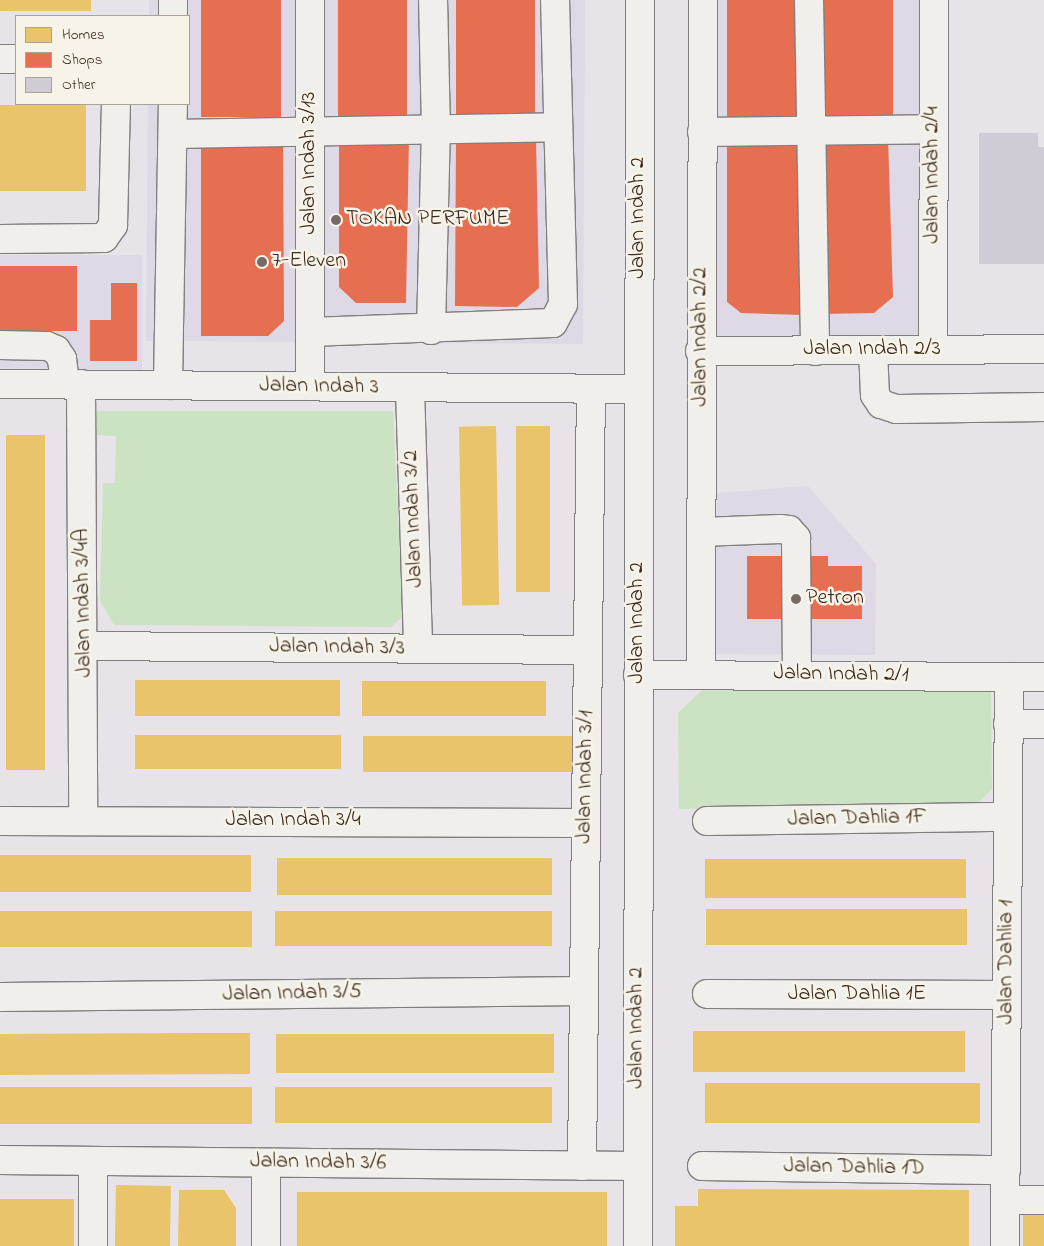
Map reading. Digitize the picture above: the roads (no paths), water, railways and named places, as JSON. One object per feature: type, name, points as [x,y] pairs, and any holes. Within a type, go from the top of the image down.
[{"type":"street","points":[[173,0],[173,15]]},
{"type":"street","name":"Jalan Indah 3/13","points":[[310,0],[310,386]]},
{"type":"street","points":[[431,330],[436,130],[433,0]]},
{"type":"street","points":[[310,332],[431,330],[553,323],[563,304],[555,0]]},
{"type":"street","name":"Jalan Indah 2","points":[[638,1246],[640,0]]},
{"type":"street","name":"Jalan Indah 2/2","points":[[701,674],[700,352],[703,0]]},
{"type":"street","points":[[809,0],[815,351]]},
{"type":"street","name":"Jalan Indah 2/4","points":[[933,350],[934,0]]},
{"type":"street","points":[[0,59],[15,59]]},
{"type":"street","points":[[0,239],[104,238],[113,225],[116,105]]},
{"type":"street","points":[[168,385],[173,105]]},
{"type":"street","points":[[173,134],[558,128]]},
{"type":"street","points":[[702,132],[811,128],[933,129]]},
{"type":"street","name":"Jalan Indah 3/4A","points":[[0,345],[47,346],[56,350],[73,384],[86,646],[83,820]]},
{"type":"street","name":"Jalan Indah 2/3","points":[[700,352],[1044,349]]},
{"type":"street","points":[[873,350],[875,395],[881,404],[896,409],[1044,407]]},
{"type":"street","name":"Jalan Indah 3","points":[[0,384],[310,386],[410,389],[638,389]]},
{"type":"street","name":"Jalan Indah 3/2","points":[[410,389],[418,649]]},
{"type":"street","name":"Jalan Indah 3/1","points":[[582,1166],[590,389]]},
{"type":"street","points":[[701,532],[789,530],[796,538],[797,675]]},
{"type":"street","name":"Jalan Indah 3/3","points":[[86,646],[588,650]]},
{"type":"street","name":"Jalan Indah 2/1","points":[[638,675],[1044,677]]},
{"type":"street","name":"Jalan Dahlia 1","points":[[1005,1246],[1009,677]]},
{"type":"street","points":[[1008,724],[1044,724]]},
{"type":"street","name":"Jalan Dahlia 1F","points":[[706,821],[1008,817]]},
{"type":"street","name":"Jalan Indah 3/4","points":[[0,821],[586,823]]},
{"type":"street","name":"Jalan Indah 3/5","points":[[0,997],[584,991]]},
{"type":"street","name":"Jalan Dahlia 1E","points":[[706,994],[1007,995]]},
{"type":"street","name":"Jalan Indah 3/6","points":[[0,1160],[637,1166]]},
{"type":"street","points":[[93,1161],[93,1246]]},
{"type":"street","points":[[266,1163],[266,1246]]},
{"type":"street","name":"Jalan Dahlia 1D","points":[[702,1166],[1006,1170]]},
{"type":"street","points":[[1006,1200],[1044,1200]]},
{"type":"place","name":"TOKAN PERFUME","points":[[336,220]]},
{"type":"place","name":"7-Eleven","points":[[262,262]]},
{"type":"place","name":"Petron","points":[[796,599]]}]
